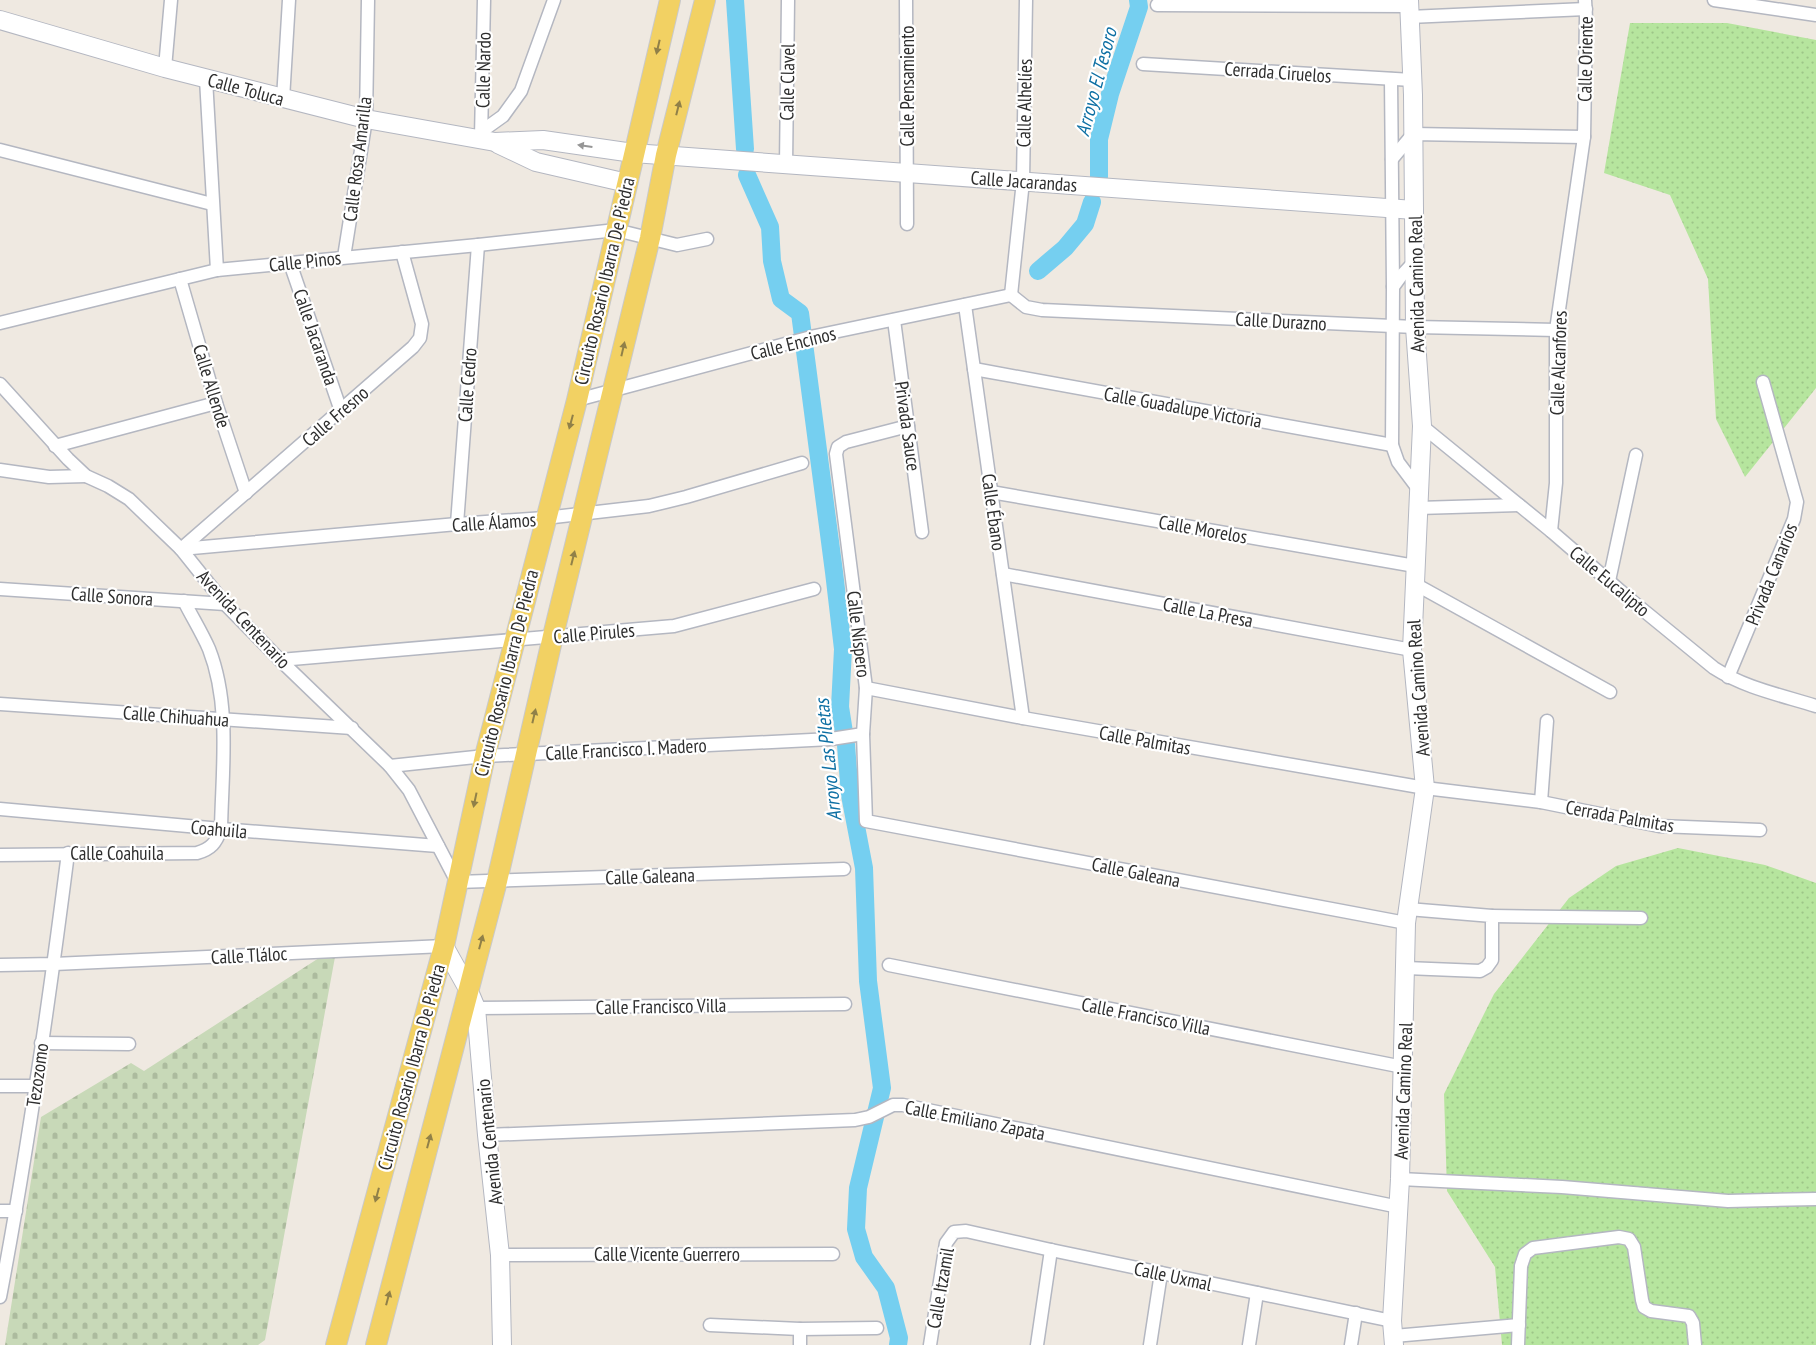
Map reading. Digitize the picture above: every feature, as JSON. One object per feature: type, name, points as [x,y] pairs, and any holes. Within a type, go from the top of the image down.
[{"type":"main road","name":"Circuito Rosario Ibarra De Piedra","points":[[336,1345],[444,946],[485,756],[577,400],[670,0]]},
{"type":"main road","points":[[376,1345],[497,881],[553,636],[650,238],[666,155],[705,0]]},
{"type":"street","points":[[165,68],[171,0]]},
{"type":"street","points":[[283,99],[289,0]]},
{"type":"street","name":"Calle Rosa Amarilla","points":[[344,257],[366,119],[368,0]]},
{"type":"street","name":"Calle Nardo","points":[[484,0],[486,138]]},
{"type":"street","points":[[486,138],[521,91],[554,0]]},
{"type":"street","name":"Calle Clavel","points":[[786,165],[788,0]]},
{"type":"street","name":"Calle Pensamiento","points":[[906,0],[907,224]]},
{"type":"street","name":"Calle Alhelíes","points":[[1011,295],[1023,181],[1026,0]]},
{"type":"street","points":[[1714,0],[1816,15]]},
{"type":"street","points":[[1157,5],[1409,8],[1585,4]]},
{"type":"street","name":"Calle Oriente","points":[[1584,137],[1585,4]]},
{"type":"street","name":"Avenida Camino Real","points":[[1393,1334],[1400,1179],[1407,916],[1425,788],[1412,650],[1422,426],[1415,327],[1414,134],[1409,8]]},
{"type":"street","name":"Calle Toluca","points":[[0,20],[165,68],[366,119],[486,138],[543,140],[633,153]]},
{"type":"street","name":"Cerrada Ciruelos","points":[[1143,64],[1412,80]]},
{"type":"street","points":[[206,79],[217,270]]},
{"type":"street","points":[[1391,79],[1393,209],[1392,444],[1398,462],[1419,490]]},
{"type":"street","points":[[1392,159],[1414,134],[1584,137]]},
{"type":"street","name":"Calle Alcanfores","points":[[1551,531],[1556,483],[1556,330],[1584,137]]},
{"type":"street","name":"Calle Toluca","points":[[486,138],[536,162],[626,183]]},
{"type":"street","points":[[0,150],[212,204]]},
{"type":"street","name":"Calle Jacarandas","points":[[633,153],[1414,210]]},
{"type":"street","name":"Calle Pinos","points":[[0,323],[217,270],[616,230],[677,245],[707,239]]},
{"type":"street","name":"Calle Cedro","points":[[457,524],[478,245]]},
{"type":"street","name":"Calle Fresno","points":[[181,549],[414,347],[420,338],[422,324],[402,252]]},
{"type":"street","points":[[1393,287],[1400,276],[1415,261]]},
{"type":"street","name":"Calle Jacaranda","points":[[290,263],[342,411]]},
{"type":"street","name":"Calle Allende","points":[[180,279],[216,403],[246,493]]},
{"type":"street","name":"Calle Durazno","points":[[1011,295],[1026,307],[1042,310],[1415,327],[1556,330]]},
{"type":"street","name":"Calle Encinos","points":[[577,400],[815,336],[1011,295]]},
{"type":"street","name":"Calle Ébano","points":[[965,305],[1023,718]]},
{"type":"street","name":"Privada Sauce","points":[[894,320],[922,532]]},
{"type":"street","name":"Calle Guadalupe Victoria","points":[[974,369],[1392,444]]},
{"type":"street","name":"Privada Canarios","points":[[1728,677],[1794,519],[1797,502],[1763,382]]},
{"type":"street","name":"Avenida Centenario","points":[[0,384],[55,446],[86,476],[108,486],[129,500],[181,549],[225,604],[390,766],[408,790],[457,882]]},
{"type":"street","points":[[55,446],[216,403]]},
{"type":"street","name":"Calle Níspero","points":[[866,821],[858,735],[866,688],[836,454],[838,447],[846,442],[908,426]]},
{"type":"street","name":"Calle Eucalipto","points":[[1422,426],[1714,668],[1746,685],[1816,706]]},
{"type":"street","points":[[1609,581],[1636,455]]},
{"type":"street","name":"Calle Álamos","points":[[181,549],[457,524],[546,518],[649,506],[686,498],[802,462]]},
{"type":"street","points":[[0,470],[66,478],[86,476]]},
{"type":"street","name":"Calle Morelos","points":[[991,492],[1415,566]]},
{"type":"street","points":[[1418,508],[1519,505]]},
{"type":"street","name":"Calle La Presa","points":[[1003,574],[1412,650]]},
{"type":"street","points":[[1415,584],[1610,692]]},
{"type":"street","name":"Calle Sonora","points":[[0,589],[225,604]]},
{"type":"street","name":"Calle Pirules","points":[[280,660],[674,626],[814,589]]},
{"type":"street","points":[[184,601],[209,650],[218,686],[223,720],[221,829]]},
{"type":"street","name":"Calle Palmitas","points":[[866,688],[1023,718],[1425,788]]},
{"type":"street","name":"Calle Chihuahua","points":[[0,704],[352,728]]},
{"type":"street","name":"Cerrada Palmitas","points":[[1540,802],[1546,721]]},
{"type":"street","name":"Calle Francisco I. Madero","points":[[390,766],[485,756],[831,739],[858,735]]},
{"type":"street","name":"Cerrada Palmitas","points":[[1425,788],[1540,802],[1659,826],[1760,830]]},
{"type":"street","name":"Coahuila","points":[[0,809],[438,846]]},
{"type":"street","name":"Calle Galeana","points":[[866,821],[1407,916],[1641,918]]},
{"type":"street","name":"Calle Coahuila","points":[[0,855],[197,853],[208,850],[216,841],[221,829]]},
{"type":"street","name":"Tezozomo","points":[[0,1297],[16,1211],[54,964],[68,854]]},
{"type":"street","name":"Calle Galeana","points":[[457,882],[844,869]]},
{"type":"street","points":[[1406,968],[1480,971],[1487,967],[1492,960],[1492,916]]},
{"type":"street","name":"Avenida Centenario","points":[[444,946],[468,989],[476,1008],[500,1255],[502,1345]]},
{"type":"street","name":"Calle Tláloc","points":[[0,965],[444,946]]},
{"type":"street","name":"Calle Francisco Villa","points":[[889,965],[1403,1067]]},
{"type":"street","name":"Calle Francisco Villa","points":[[476,1008],[845,1004]]},
{"type":"street","points":[[41,1043],[130,1044]]},
{"type":"street","points":[[0,1086],[35,1086]]},
{"type":"street","name":"Calle Emiliano Zapata","points":[[487,1135],[855,1120],[869,1117],[894,1105],[904,1105],[1399,1207]]},
{"type":"street","points":[[1400,1179],[1562,1187],[1728,1201],[1816,1199]]},
{"type":"street","points":[[0,1211],[16,1211]]},
{"type":"street","name":"Calle Uxmal","points":[[954,1232],[966,1231],[1356,1313],[1393,1334],[1519,1325]]},
{"type":"street","name":"Calle Itzamil","points":[[930,1345],[946,1243],[954,1232]]},
{"type":"street","points":[[1518,1345],[1521,1266],[1525,1254],[1533,1248],[1619,1237],[1629,1239],[1634,1247],[1644,1307],[1652,1311],[1689,1316],[1693,1323],[1695,1345]]},
{"type":"street","points":[[1037,1345],[1051,1250]]},
{"type":"street","name":"Calle Vicente Guerrero","points":[[500,1255],[833,1254]]},
{"type":"street","points":[[1150,1345],[1161,1273]]},
{"type":"street","points":[[1250,1345],[1257,1293]]},
{"type":"street","points":[[1351,1345],[1356,1313]]},
{"type":"street","points":[[710,1325],[876,1328]]},
{"type":"street","points":[[800,1328],[800,1345]]},
{"type":"green space","points":[[1630,23],[1727,23],[1816,40],[1816,388],[1745,477],[1716,419],[1708,279],[1670,195],[1604,173]]},
{"type":"green space","points":[[1678,848],[1765,865],[1816,883],[1816,1345],[1502,1345],[1495,1267],[1447,1191],[1444,1094],[1494,994],[1569,898],[1616,866]]},
{"type":"green space","points":[[322,956],[335,957],[265,1340],[258,1345],[5,1345],[41,1117],[131,1063],[144,1071]]},
{"type":"waterway","name":"Arroyo Las Piletas","points":[[735,0],[745,149]]},
{"type":"waterway","name":"Arroyo El Tesoro","points":[[1099,177],[1099,139],[1110,94],[1139,7],[1138,0]]},
{"type":"waterway","name":"Arroyo Las Piletas","points":[[747,175],[770,227],[772,261],[781,299],[800,313],[834,572],[843,649],[840,707],[846,745],[850,795],[864,868],[868,981],[882,1088],[858,1188],[856,1229],[864,1257],[886,1288],[899,1338],[898,1345]]},
{"type":"waterway","name":"Arroyo El Tesoro","points":[[1038,271],[1065,248],[1085,224],[1092,202]]}]
